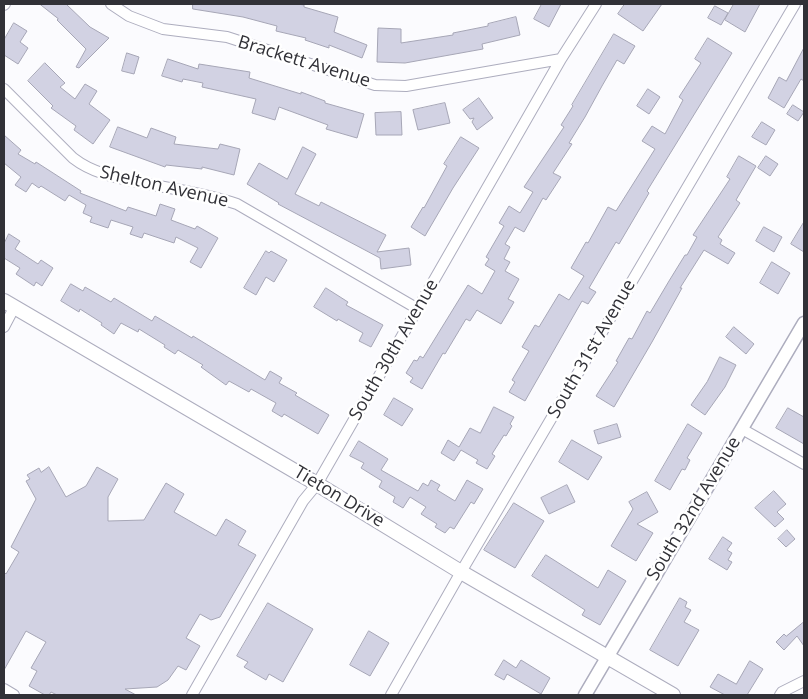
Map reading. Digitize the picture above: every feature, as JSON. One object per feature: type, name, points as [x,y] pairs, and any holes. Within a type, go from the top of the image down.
[{"type":"main road","name":"Tieton Drive","points":[[9,304],[317,484],[461,572],[673,695]]},
{"type":"street","name":"Brackett Avenue","points":[[111,4],[129,16],[162,29],[227,38],[375,84],[406,86],[561,59]]},
{"type":"street","name":"South 30th Avenue","points":[[192,695],[303,501],[317,484],[561,59],[596,4]]},
{"type":"street","name":"South 31st Avenue","points":[[391,695],[461,572],[795,4]]},
{"type":"street","name":"Shelton Avenue","points":[[4,89],[82,165],[115,178],[205,195],[237,204],[418,309]]},
{"type":"street","points":[[4,327],[9,304]]},
{"type":"street","name":"South 32nd Avenue","points":[[585,695],[804,323]]},
{"type":"street","points":[[742,429],[804,464]]},
{"type":"street","points":[[780,695],[782,692],[804,681]]},
{"type":"street","points":[[4,689],[14,695]]},
{"type":"building","points":[[40,4],[66,4],[90,27],[109,38],[79,68],[76,67],[86,49],[58,19]]},
{"type":"building","points":[[193,4],[304,5],[304,7],[338,17],[334,32],[367,45],[362,58],[329,45],[329,48],[305,40],[306,38],[276,31],[277,26],[243,17],[193,9]]},
{"type":"building","points":[[542,4],[561,4],[549,27],[534,19]]},
{"type":"building","points":[[625,4],[662,4],[643,31],[618,14]]},
{"type":"building","points":[[734,4],[760,4],[745,32],[725,20]]},
{"type":"building","points":[[715,6],[728,13],[721,25],[708,18]]},
{"type":"building","points":[[516,17],[520,35],[482,44],[483,49],[405,63],[377,62],[378,28],[401,29],[401,43],[453,35],[453,33],[488,26],[488,24]]},
{"type":"building","points":[[14,23],[27,31],[20,42],[28,48],[18,64],[4,55],[4,40]]},
{"type":"building","points":[[614,34],[635,46],[624,64],[617,60],[569,143],[572,144],[553,173],[561,177],[546,200],[543,198],[524,232],[515,227],[505,244],[510,247],[504,259],[510,262],[505,271],[519,279],[508,299],[514,302],[501,324],[477,310],[470,321],[466,319],[422,389],[410,382],[413,378],[406,373],[414,360],[417,361],[420,356],[423,358],[468,285],[482,294],[495,271],[485,265],[489,259],[486,257],[504,226],[499,223],[509,206],[520,213],[533,192],[524,187],[564,127],[561,125]]},
{"type":"building","points":[[708,38],[732,53],[647,191],[649,193],[619,244],[616,242],[589,288],[596,292],[588,304],[582,301],[525,401],[509,392],[515,382],[512,380],[529,351],[522,347],[535,325],[539,327],[559,294],[569,300],[584,276],[571,268],[586,242],[588,243],[608,207],[616,211],[655,149],[642,141],[652,126],[665,134],[683,100],[679,97],[701,63],[695,59]]},
{"type":"building","points":[[804,48],[804,81],[801,79],[784,108],[768,98],[779,77],[786,81]]},
{"type":"building","points":[[127,53],[139,57],[134,74],[122,71]]},
{"type":"building","points":[[168,59],[198,69],[199,64],[250,72],[249,78],[301,94],[301,92],[325,101],[325,103],[364,114],[357,138],[326,129],[328,125],[279,107],[275,120],[252,113],[256,99],[202,87],[203,83],[183,79],[182,82],[162,76]]},
{"type":"building","points":[[45,63],[65,83],[60,87],[75,99],[85,84],[97,91],[89,104],[110,120],[93,144],[74,130],[76,126],[51,108],[53,106],[28,81]]},
{"type":"building","points":[[648,89],[660,97],[649,114],[637,106]]},
{"type":"building","points":[[479,98],[493,118],[477,130],[472,122],[474,118],[470,119],[463,110]]},
{"type":"building","points":[[445,103],[450,123],[418,130],[413,110]]},
{"type":"building","points":[[793,105],[804,112],[798,121],[787,114]]},
{"type":"building","points":[[401,112],[402,135],[376,135],[375,113]]},
{"type":"building","points":[[762,122],[775,130],[766,145],[752,137]]},
{"type":"building","points":[[118,127],[147,138],[151,128],[176,137],[174,144],[218,149],[220,144],[240,149],[234,175],[202,167],[202,169],[166,165],[165,167],[110,147]]},
{"type":"building","points":[[4,135],[21,150],[18,154],[35,164],[36,162],[81,191],[80,193],[126,211],[128,207],[156,216],[160,204],[175,209],[171,220],[195,229],[197,226],[218,238],[201,268],[190,262],[198,248],[176,237],[174,243],[144,233],[142,238],[130,234],[133,227],[111,220],[108,228],[90,222],[92,217],[83,213],[86,205],[69,195],[65,201],[41,186],[39,188],[32,183],[26,192],[15,185],[21,177],[4,163]]},
{"type":"building","points":[[461,137],[479,148],[425,236],[411,227],[424,208],[447,166],[444,164]]},
{"type":"building","points":[[303,147],[316,154],[295,194],[319,206],[321,202],[386,235],[377,252],[409,248],[411,265],[381,269],[380,258],[278,204],[247,184],[259,163],[287,179]]},
{"type":"building","points":[[739,156],[756,166],[736,200],[740,203],[718,237],[722,240],[720,244],[735,253],[728,264],[704,250],[680,288],[682,288],[614,407],[596,396],[618,362],[616,361],[629,338],[632,339],[647,311],[650,313],[685,255],[687,255],[697,237],[693,235],[730,179],[727,177]]},
{"type":"building","points":[[766,156],[778,164],[770,176],[758,168]]},
{"type":"building","points":[[804,222],[804,252],[791,244]]},
{"type":"building","points":[[764,227],[782,237],[774,252],[756,241]]},
{"type":"building","points":[[9,234],[20,241],[15,249],[38,264],[41,260],[53,268],[42,286],[36,282],[34,286],[16,274],[20,268],[4,258],[4,244]]},
{"type":"building","points":[[266,251],[269,253],[271,251],[287,260],[274,282],[266,277],[256,295],[244,288]]},
{"type":"building","points":[[772,262],[790,273],[778,294],[760,283]]},
{"type":"building","points":[[71,284],[83,291],[85,287],[111,302],[114,298],[152,321],[155,316],[192,338],[193,336],[265,380],[270,371],[282,378],[279,383],[297,393],[295,395],[329,415],[318,434],[284,414],[282,417],[272,411],[276,403],[251,389],[249,392],[229,381],[226,385],[201,367],[203,365],[178,350],[175,354],[164,347],[165,345],[139,329],[138,332],[121,323],[114,334],[101,325],[102,323],[80,309],[79,312],[61,301]]},
{"type":"building","points":[[326,288],[348,302],[346,305],[383,325],[371,347],[359,341],[363,333],[338,319],[337,321],[314,307]]},
{"type":"building","points":[[734,327],[754,344],[746,354],[726,337]]},
{"type":"building","points":[[720,357],[736,365],[725,387],[705,415],[691,405],[707,382]]},
{"type":"building","points":[[394,398],[413,409],[402,426],[384,415]]},
{"type":"building","points":[[494,407],[514,417],[510,424],[512,426],[492,454],[495,456],[487,469],[476,463],[478,460],[461,450],[454,461],[441,453],[448,440],[459,447],[470,428],[480,433]]},
{"type":"building","points":[[788,408],[804,417],[804,444],[776,428]]},
{"type":"building","points":[[617,424],[621,437],[598,444],[594,431]]},
{"type":"building","points":[[688,424],[702,433],[687,458],[690,460],[685,470],[682,469],[670,490],[655,481]]},
{"type":"building","points":[[572,440],[602,457],[588,480],[559,462]]},
{"type":"building","points":[[359,441],[388,459],[381,470],[418,491],[423,483],[428,486],[431,480],[440,485],[437,490],[455,501],[467,480],[483,489],[474,504],[471,502],[454,529],[450,527],[445,533],[435,527],[437,524],[421,514],[426,507],[410,497],[403,508],[393,502],[395,497],[379,487],[382,481],[361,468],[364,463],[350,456]]},
{"type":"building","points":[[49,467],[66,497],[86,486],[97,467],[118,479],[108,497],[108,521],[144,520],[166,483],[184,494],[174,512],[216,536],[226,519],[246,531],[238,545],[256,555],[220,617],[211,620],[200,614],[186,638],[200,646],[186,670],[178,666],[168,680],[157,687],[125,689],[136,695],[57,695],[51,692],[49,695],[45,695],[29,686],[37,671],[31,668],[46,642],[26,631],[4,670],[4,572],[6,574],[19,552],[11,547],[36,499],[26,481],[30,479],[27,475],[39,468],[41,472]]},
{"type":"building","points":[[567,485],[575,502],[549,514],[541,498]]},
{"type":"building","points":[[774,491],[786,504],[777,512],[784,519],[775,527],[755,508]]},
{"type":"building","points":[[647,492],[658,512],[637,524],[653,533],[636,561],[611,546],[633,509],[629,502]]},
{"type":"building","points":[[514,503],[544,521],[515,568],[484,550]]},
{"type":"building","points":[[787,530],[795,539],[786,547],[778,539]]},
{"type":"building","points":[[723,537],[732,543],[727,550],[732,553],[728,560],[732,562],[727,570],[709,559]]},
{"type":"building","points":[[546,555],[598,588],[608,570],[626,581],[600,625],[582,615],[585,610],[532,576]]},
{"type":"building","points":[[680,598],[687,602],[685,607],[691,610],[684,622],[699,630],[678,666],[650,650]]},
{"type":"building","points":[[268,603],[313,629],[283,682],[269,674],[266,680],[244,667],[248,662],[237,656]]},
{"type":"building","points":[[804,622],[804,646],[797,636],[784,650],[776,642],[784,634],[786,636]]},
{"type":"building","points":[[369,631],[389,643],[370,676],[350,665]]},
{"type":"building","points":[[504,660],[516,668],[521,660],[550,678],[541,694],[507,674],[504,680],[495,675]]},
{"type":"building","points":[[750,661],[763,669],[747,695],[725,695],[710,687],[718,674],[736,684]]}]
